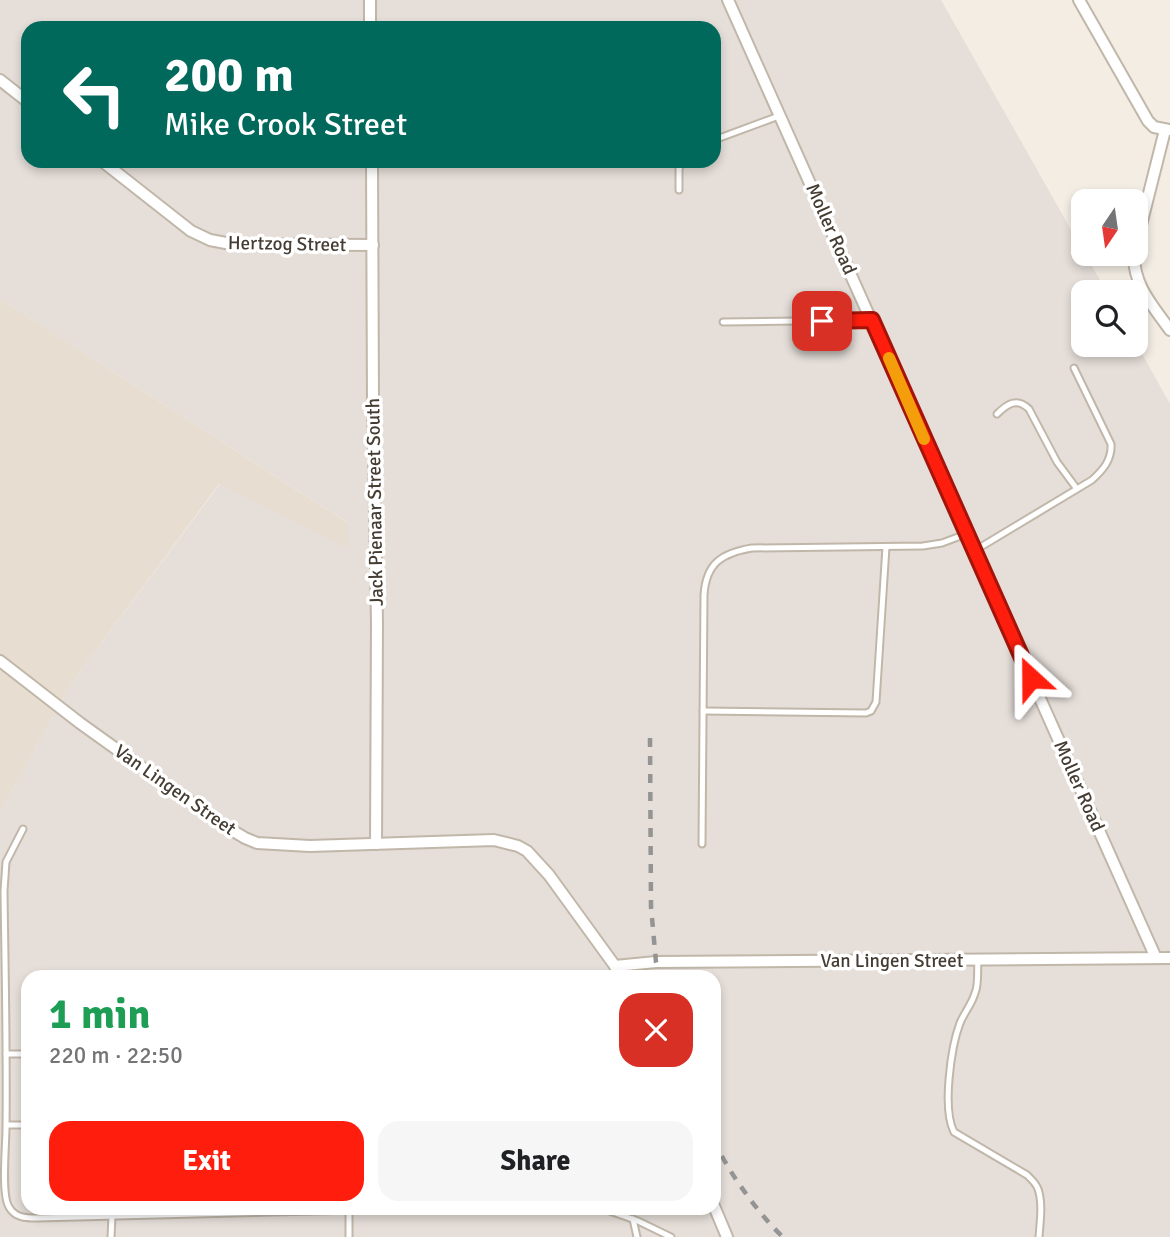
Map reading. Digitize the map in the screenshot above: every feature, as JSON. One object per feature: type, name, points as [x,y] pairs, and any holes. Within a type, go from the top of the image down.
[{"type":"street","points":[[370,0],[370,21]]},
{"type":"street","name":"Moller Road","points":[[728,0],[1156,958]]},
{"type":"street","points":[[1079,0],[1147,121],[1154,127],[1168,130],[1148,202]]},
{"type":"street","points":[[0,80],[21,96]]},
{"type":"street","name":"Hertzog Street","points":[[111,168],[183,226],[210,240],[231,244],[373,245]]},
{"type":"street","name":"Jack Pienaar Street South","points":[[372,168],[377,623],[376,844]]},
{"type":"street","points":[[1135,266],[1141,291],[1170,330]]},
{"type":"street","name":"Van Lingen Street","points":[[0,661],[218,822],[257,843],[288,846],[494,840],[518,846],[549,875],[616,970]]},
{"type":"street","name":"Van Lingen Street","points":[[621,970],[656,962],[1170,958]]},
{"type":"street","points":[[718,1215],[727,1237]]},
{"type":"lane","points":[[721,137],[779,116]]},
{"type":"lane","points":[[679,168],[679,190]]},
{"type":"lane","points":[[723,322],[872,320]]},
{"type":"lane","points":[[974,551],[1077,489],[1098,475],[1106,465],[1111,444],[1074,369]]},
{"type":"lane","points":[[997,414],[1006,405],[1018,401],[1024,404],[1057,462],[1077,489]]},
{"type":"lane","points":[[702,844],[705,581],[718,560],[724,555],[752,548],[933,545],[966,534]]},
{"type":"lane","points":[[703,711],[871,711],[876,702],[886,547]]},
{"type":"lane","points":[[23,829],[9,854],[5,871],[5,1199],[11,1211],[24,1218],[146,1215]]},
{"type":"lane","points":[[978,960],[976,992],[964,1012],[954,1041],[949,1075],[950,1125],[954,1132],[1027,1175],[1038,1187],[1039,1237]]},
{"type":"lane","points":[[6,1054],[21,1054]]},
{"type":"lane","points":[[6,1125],[21,1125]]},
{"type":"lane","points":[[349,1215],[349,1237]]},
{"type":"lane","points":[[621,1215],[671,1237]]},
{"type":"lane","points":[[111,1237],[112,1216]]},
{"type":"lane","points":[[633,1219],[637,1237]]},
{"type":"shaded area","points":[[0,0],[941,0],[1071,230],[1071,266],[1092,266],[1100,280],[1071,280],[1071,357],[1144,357],[1170,404],[1170,1237],[0,1237],[0,812],[71,684],[220,484],[349,549],[347,522],[0,299]]},
{"type":"shaded area","points":[[0,299],[348,523],[349,550],[219,484],[71,684],[0,812]]},
{"type":"railway","points":[[650,738],[651,907],[658,970]]},
{"type":"railway","points":[[721,1153],[744,1192],[783,1237]]},
{"type":"slow traffic","points":[[889,358],[924,439]]},
{"type":"route","points":[[822,321],[872,320],[1031,678]]}]
